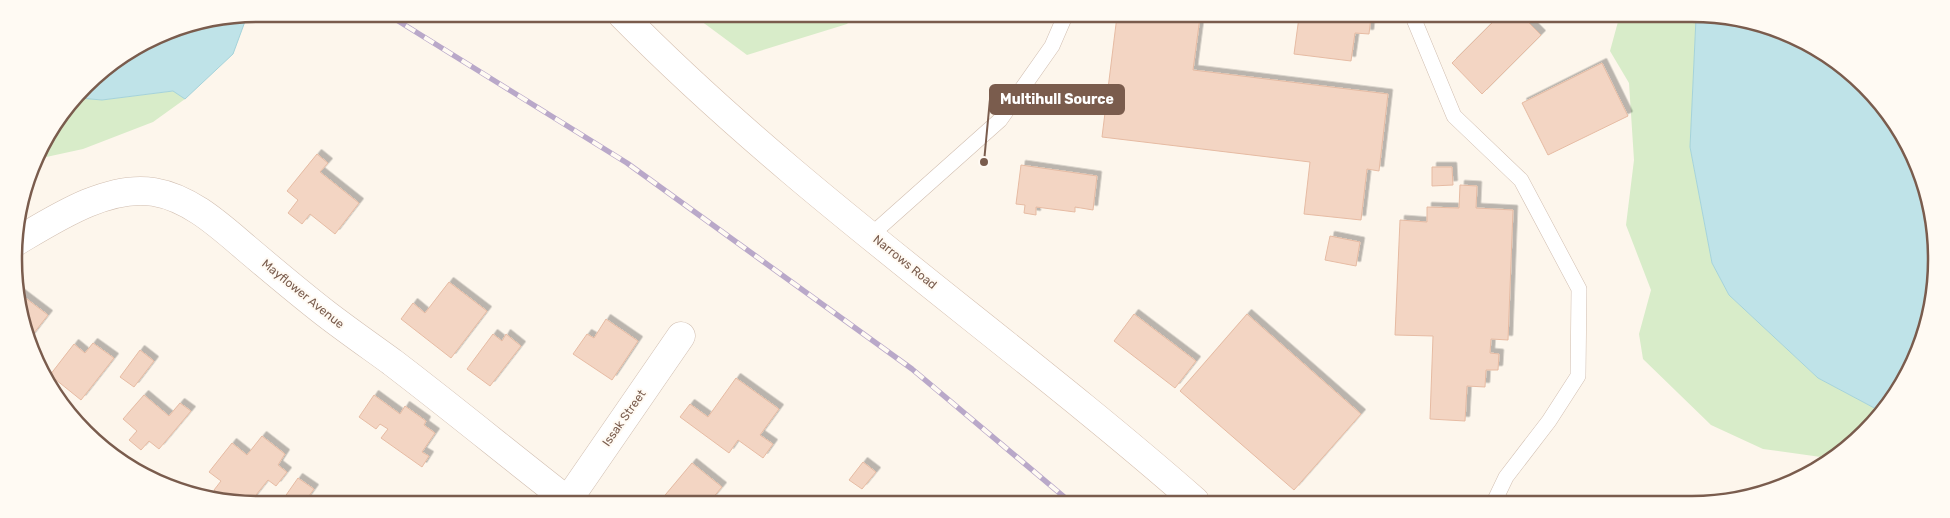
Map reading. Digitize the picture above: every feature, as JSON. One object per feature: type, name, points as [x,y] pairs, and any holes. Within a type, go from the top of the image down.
[{"type":"street","name":"Narrows Road","points":[[629,22],[746,130],[1189,496]]},
{"type":"street","name":"Mayflower Avenue","points":[[24,238],[70,212],[101,198],[124,192],[154,192],[180,201],[220,227],[324,312],[562,496]]},
{"type":"street","name":"Issak Street","points":[[570,496],[681,336]]},
{"type":"lane","points":[[871,235],[1000,120],[1052,46],[1062,22]]},
{"type":"lane","points":[[1415,22],[1454,116],[1521,180],[1579,289],[1578,376],[1549,421],[1506,477],[1497,496]]},
{"type":"green space","points":[[702,22],[849,22],[847,24],[747,55]]},
{"type":"green space","points":[[1618,22],[1696,22],[1690,147],[1712,263],[1729,295],[1818,378],[1875,408],[1847,437],[1820,457],[1763,449],[1711,425],[1643,359],[1639,334],[1651,290],[1626,225],[1634,160],[1629,83],[1610,51]]},
{"type":"green space","points":[[174,91],[185,99],[153,122],[83,149],[46,157],[62,128],[81,103],[85,99],[102,100]]},
{"type":"water","points":[[1696,22],[1737,27],[1767,35],[1796,47],[1835,71],[1879,115],[1903,154],[1915,183],[1923,213],[1928,259],[1923,305],[1915,335],[1896,377],[1875,408],[1818,378],[1729,295],[1712,263],[1690,147]]},
{"type":"water","points":[[244,23],[233,54],[185,99],[173,91],[102,100],[85,99],[115,71],[141,54],[183,35],[213,27]]},
{"type":"building","points":[[1116,22],[1199,22],[1193,70],[1388,94],[1379,171],[1367,169],[1361,220],[1304,214],[1310,162],[1102,137]]},
{"type":"building","points":[[1298,22],[1370,22],[1369,34],[1355,33],[1351,61],[1294,54]]},
{"type":"building","points":[[1493,22],[1528,22],[1541,35],[1482,94],[1452,63]]},
{"type":"building","points":[[1602,63],[1628,116],[1548,155],[1522,103]]},
{"type":"building","points":[[317,154],[328,163],[320,172],[359,203],[335,234],[310,214],[302,224],[288,213],[298,200],[287,191]]},
{"type":"building","points":[[1021,165],[1097,176],[1093,210],[1075,207],[1075,212],[1036,207],[1036,215],[1024,213],[1025,205],[1016,204]]},
{"type":"building","points":[[1432,167],[1452,167],[1453,185],[1432,186]]},
{"type":"building","points":[[1460,185],[1477,186],[1476,208],[1513,210],[1508,340],[1491,339],[1490,353],[1499,354],[1498,370],[1486,370],[1485,387],[1467,386],[1465,421],[1430,419],[1433,336],[1395,335],[1400,220],[1427,222],[1427,207],[1459,208]]},
{"type":"building","points":[[1330,236],[1360,242],[1356,266],[1325,260]]},
{"type":"building","points":[[449,282],[487,311],[451,358],[401,319],[413,303],[425,313]]},
{"type":"building","points":[[26,298],[48,315],[34,332]]},
{"type":"building","points":[[1134,314],[1196,361],[1175,388],[1114,341]]},
{"type":"building","points":[[1247,314],[1361,414],[1294,490],[1180,391]]},
{"type":"building","points":[[606,319],[638,341],[612,380],[573,354],[587,334],[594,338]]},
{"type":"building","points":[[493,334],[502,341],[506,334],[521,346],[490,386],[467,369]]},
{"type":"building","points":[[93,343],[114,358],[81,400],[55,379],[52,373],[74,344],[85,353]]},
{"type":"building","points":[[140,350],[154,361],[134,387],[120,377]]},
{"type":"building","points":[[736,378],[779,409],[760,435],[773,444],[763,458],[738,440],[729,453],[680,417],[690,404],[708,417]]},
{"type":"building","points":[[144,395],[169,416],[180,403],[191,411],[159,449],[149,441],[141,450],[129,440],[137,431],[123,419]]},
{"type":"building","points":[[374,395],[400,414],[405,406],[426,421],[424,425],[435,433],[422,452],[429,456],[422,467],[381,438],[388,429],[380,424],[376,429],[359,417]]},
{"type":"building","points":[[262,436],[285,454],[278,465],[287,472],[276,486],[268,480],[255,496],[214,490],[221,481],[209,472],[232,443],[247,455]]},
{"type":"building","points":[[863,462],[876,472],[862,489],[849,480]]},
{"type":"building","points":[[692,463],[722,487],[714,496],[664,496]]},
{"type":"building","points":[[298,478],[314,489],[309,496],[285,496]]},
{"type":"railway","points":[[400,22],[627,163],[912,369],[1063,496]]},
{"type":"place","name":"Multihull Source","points":[[984,162]]}]
